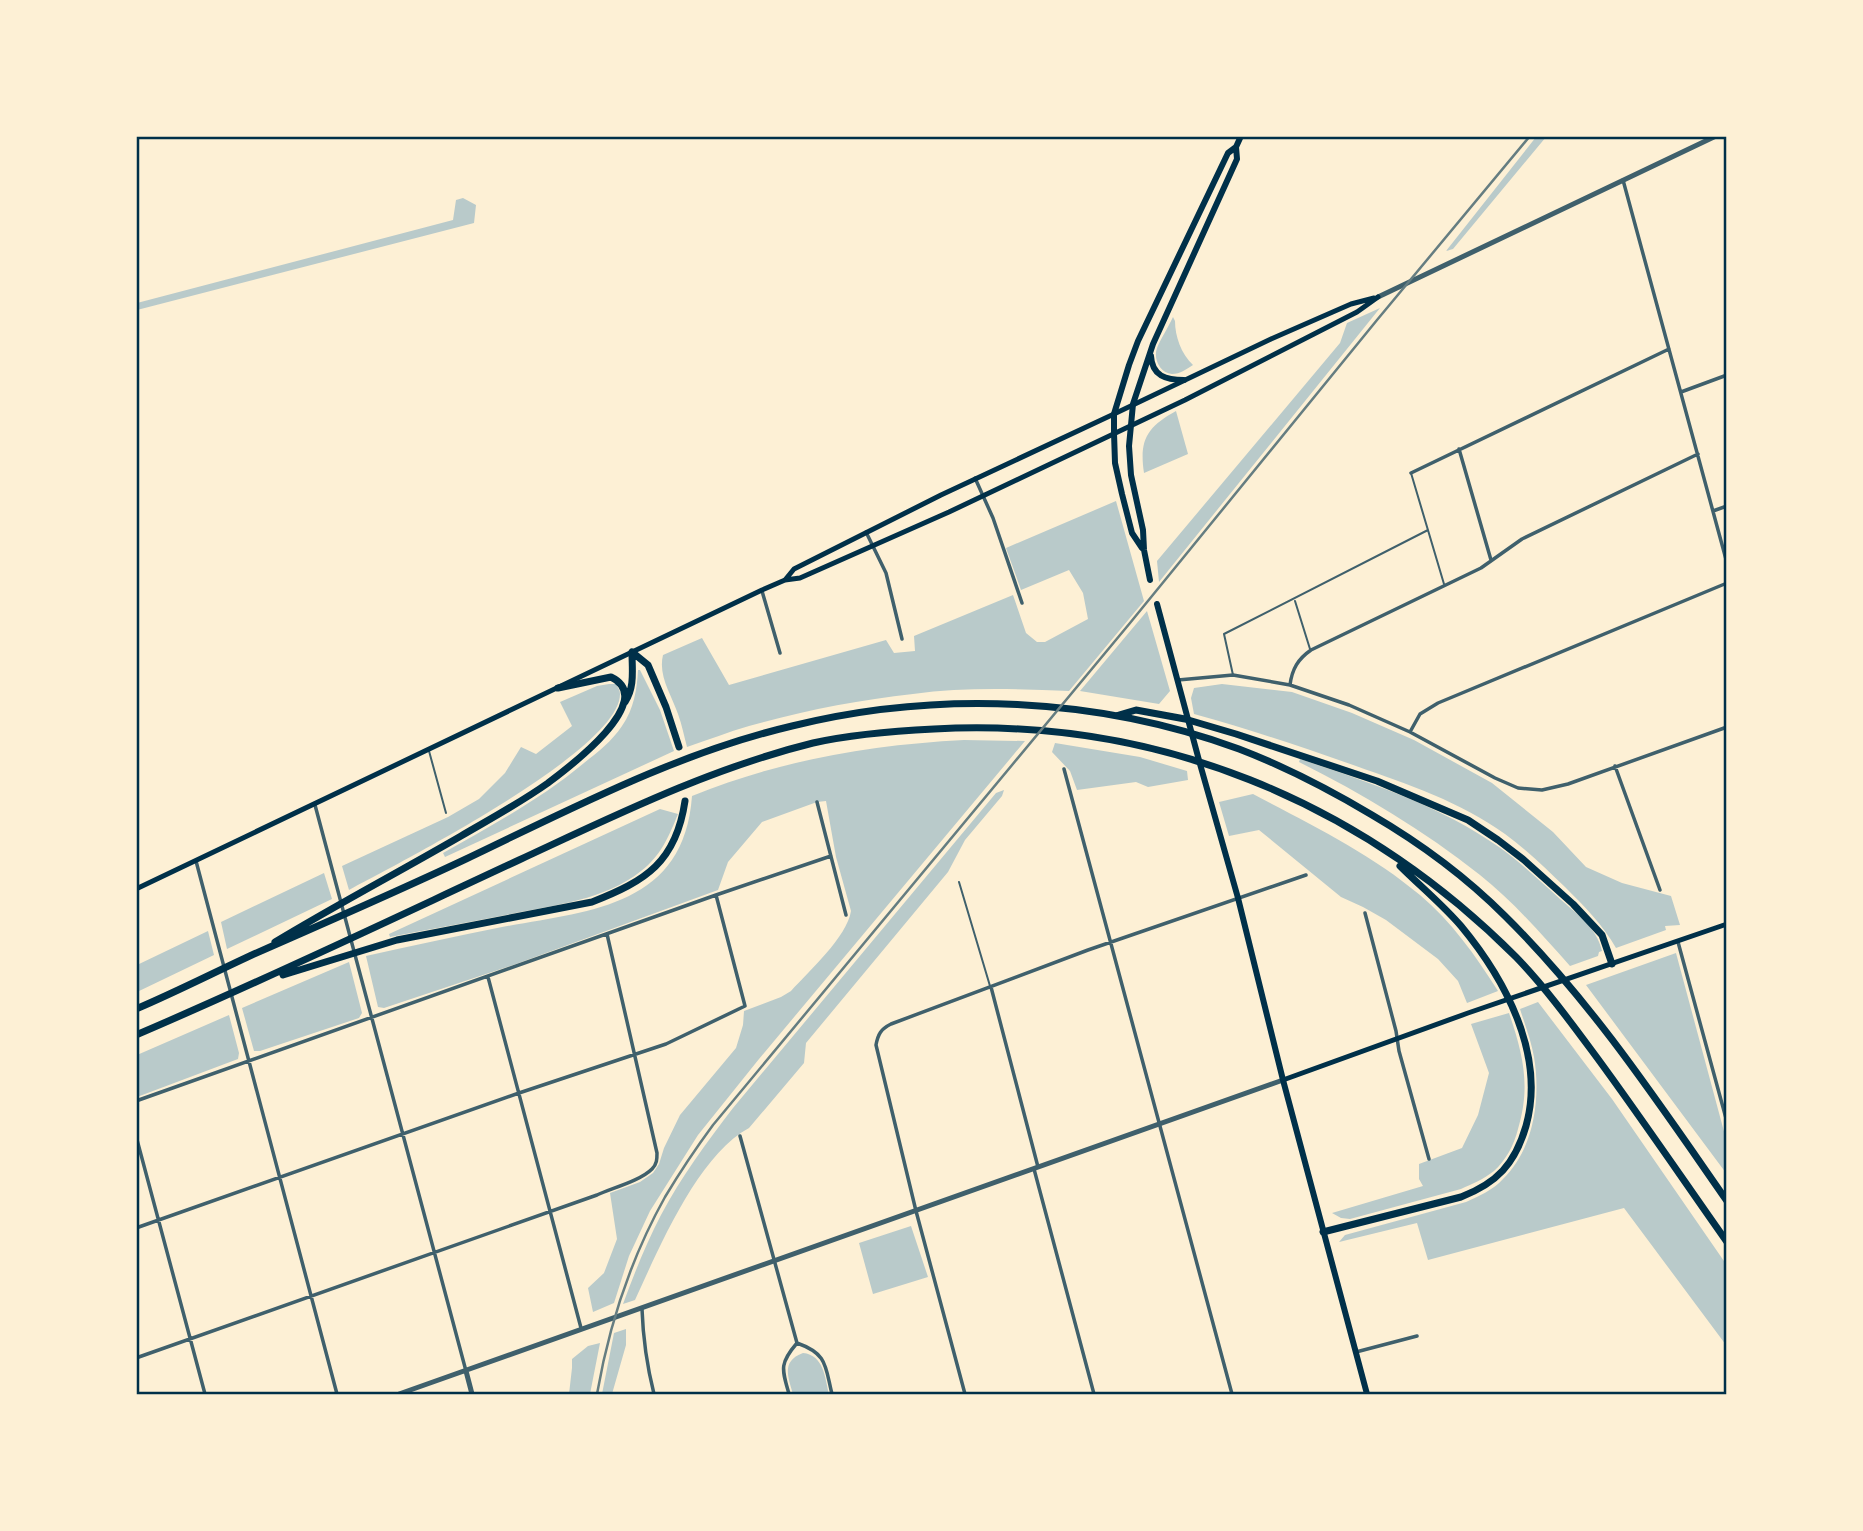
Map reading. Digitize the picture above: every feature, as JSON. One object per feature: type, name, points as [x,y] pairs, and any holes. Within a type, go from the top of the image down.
[{"type":"highway","points":[[250,956],[509,808],[577,761],[616,720],[629,696],[632,683],[632,652]]},
{"type":"highway","points":[[632,652],[648,664],[679,747]]},
{"type":"highway","points":[[558,688],[611,677],[623,687],[623,705]]},
{"type":"highway","points":[[136,1009],[641,778],[746,738],[853,713],[924,705],[1003,704],[1085,710],[1197,735],[1278,765],[1394,828],[1466,880],[1502,912],[1565,980],[1634,1068],[1727,1201]]},
{"type":"highway","points":[[1117,716],[1136,710],[1185,719],[1236,734],[1377,781],[1468,820],[1524,860],[1573,904],[1602,935],[1612,964]]},
{"type":"highway","points":[[136,1035],[259,982],[643,803],[757,759],[819,742],[883,732],[989,727],[1104,738],[1191,758],[1247,778],[1328,816],[1385,850],[1451,898],[1542,985],[1570,1020],[1727,1242]]},
{"type":"highway","points":[[259,982],[397,940],[582,904],[620,891],[646,874],[667,854],[679,831],[685,801]]},
{"type":"highway","points":[[1323,1232],[1477,1191],[1492,1182],[1516,1155],[1531,1108],[1530,1067],[1525,1043],[1514,1012],[1495,973],[1444,906],[1385,850]]},
{"type":"main road","points":[[1150,580],[1131,475],[1129,446],[1133,404],[1153,344],[1237,159],[1236,148],[1241,136]]},
{"type":"main road","points":[[1144,550],[1132,533],[1115,463],[1114,414],[1129,365],[1149,318],[1228,153],[1236,148]]},
{"type":"main road","points":[[785,580],[794,569],[975,478],[1271,339],[1351,304],[1378,297]]},
{"type":"main road","points":[[136,889],[762,590],[785,580],[800,578],[872,546],[1185,400],[1357,312],[1378,297]]},
{"type":"main road","points":[[1153,344],[1151,358],[1156,371],[1168,380],[1184,380]]},
{"type":"main road","points":[[1157,604],[1238,898],[1283,1080],[1367,1395]]},
{"type":"main road","points":[[1283,1080],[1727,924]]},
{"type":"street","points":[[1378,297],[1716,136]]},
{"type":"street","points":[[1623,180],[1727,563]]},
{"type":"street","points":[[1410,472],[1669,349]]},
{"type":"street","points":[[1681,392],[1727,375]]},
{"type":"street","points":[[1459,449],[1491,560]]},
{"type":"street","points":[[1290,685],[1297,663],[1311,650],[1481,568],[1522,539],[1698,454]]},
{"type":"street","points":[[975,478],[993,518],[1022,603]]},
{"type":"street","points":[[1713,511],[1727,506]]},
{"type":"street","points":[[866,532],[886,573],[902,639]]},
{"type":"street","points":[[1410,732],[1420,714],[1438,703],[1727,583]]},
{"type":"street","points":[[762,590],[780,653]]},
{"type":"street","points":[[1178,680],[1233,675],[1290,685],[1349,705],[1410,732],[1518,788],[1555,788],[1727,727]]},
{"type":"street","points":[[1615,766],[1660,890]]},
{"type":"street","points":[[1064,769],[1232,1395]]},
{"type":"street","points":[[817,802],[846,915]]},
{"type":"street","points":[[315,804],[472,1395]]},
{"type":"street","points":[[136,1101],[831,856]]},
{"type":"street","points":[[196,861],[337,1395]]},
{"type":"street","points":[[965,1395],[916,1211],[876,1045],[878,1034],[891,1024],[1110,943],[1306,875]]},
{"type":"street","points":[[136,1228],[666,1044],[745,1006],[716,895]]},
{"type":"street","points":[[1365,913],[1429,1159]]},
{"type":"street","points":[[136,1358],[597,1195],[652,1169],[656,1164],[657,1153],[607,934]]},
{"type":"street","points":[[1678,941],[1727,1122]]},
{"type":"street","points":[[488,977],[582,1330]]},
{"type":"street","points":[[991,987],[1094,1395]]},
{"type":"street","points":[[400,1395],[1283,1080]]},
{"type":"street","points":[[136,1136],[205,1395]]},
{"type":"street","points":[[740,1136],[797,1343]]},
{"type":"street","points":[[642,1309],[648,1372],[654,1395]]},
{"type":"street","points":[[1356,1352],[1417,1336]]},
{"type":"street","points":[[789,1395],[782,1370],[786,1356],[797,1343]]},
{"type":"street","points":[[797,1343],[812,1349],[823,1358],[832,1395]]},
{"type":"lane","points":[[1410,472],[1445,585]]},
{"type":"lane","points":[[1233,675],[1224,634],[1428,530]]},
{"type":"lane","points":[[1294,599],[1311,650]]},
{"type":"lane","points":[[428,750],[446,813]]},
{"type":"lane","points":[[959,882],[991,987]]},
{"type":"shaded area","points":[[1536,137],[1546,137],[1453,249],[1446,251]]},
{"type":"shaded area","points":[[463,198],[476,205],[474,223],[137,310],[137,303],[453,220],[456,200]]},
{"type":"shaded area","points":[[1380,308],[1159,582],[1157,561],[1340,343],[1347,323]]},
{"type":"shaded area","points":[[1173,317],[1185,356],[1193,365],[1172,374],[1161,368],[1156,352]]},
{"type":"shaded area","points":[[1176,411],[1188,454],[1144,473],[1143,452],[1147,436],[1158,423]]},
{"type":"shaded area","points":[[1116,501],[1144,601],[1069,691],[971,689],[872,699],[769,721],[687,747],[664,678],[663,655],[702,638],[729,685],[886,640],[894,653],[915,651],[914,636],[1013,595],[1026,633],[1037,642],[1045,642],[1088,619],[1083,593],[1069,570],[1021,590],[1006,548]]},
{"type":"shaded area","points":[[1147,611],[1170,691],[1159,704],[1080,691]]},
{"type":"shaded area","points":[[638,670],[660,710],[674,751],[445,857],[443,853],[551,788],[609,741],[622,726],[632,706]]},
{"type":"shaded area","points":[[616,684],[620,694],[611,717],[585,745],[503,803],[349,890],[342,866],[448,817],[479,799],[505,773],[521,747],[536,754],[572,726],[560,702],[597,686]]},
{"type":"shaded area","points":[[1222,684],[1292,692],[1352,713],[1414,740],[1492,783],[1553,832],[1586,867],[1622,883],[1671,896],[1680,925],[1665,926],[1666,930],[1616,948],[1593,916],[1521,846],[1470,812],[1375,773],[1275,738],[1194,714],[1191,698],[1194,688]]},
{"type":"shaded area","points":[[964,740],[1025,741],[698,1135],[650,1211],[629,1256],[614,1303],[593,1312],[588,1288],[604,1273],[617,1239],[610,1193],[640,1182],[653,1173],[680,1115],[736,1048],[744,1011],[791,991],[826,953],[848,921],[851,911],[836,857],[826,801],[762,822],[728,862],[718,890],[516,964],[384,1008],[378,1007],[366,956],[598,908],[627,897],[651,882],[671,861],[685,833],[692,796],[725,783],[826,756],[894,746]]},
{"type":"shaded area","points":[[1055,743],[1140,757],[1187,771],[1188,780],[1148,787],[1136,782],[1077,790],[1070,771],[1052,752]]},
{"type":"shaded area","points":[[1300,759],[1402,796],[1476,832],[1515,859],[1579,916],[1596,935],[1602,951],[1598,956],[1570,966],[1516,907],[1480,875],[1415,828],[1299,762]]},
{"type":"shaded area","points":[[1004,790],[1002,796],[965,840],[948,872],[806,1043],[804,1063],[749,1128],[730,1141],[713,1159],[668,1230],[635,1300],[623,1304],[661,1215],[686,1173],[733,1108],[996,793]]},
{"type":"shaded area","points":[[1253,794],[1360,852],[1420,895],[1462,940],[1498,991],[1467,1003],[1458,981],[1438,959],[1386,920],[1341,897],[1259,830],[1229,836],[1219,802]]},
{"type":"shaded area","points":[[660,809],[678,814],[664,845],[641,871],[612,889],[562,904],[390,937],[389,934]]},
{"type":"shaded area","points":[[324,873],[332,899],[227,949],[221,922]]},
{"type":"shaded area","points":[[208,931],[214,955],[137,992],[137,965]]},
{"type":"shaded area","points":[[1676,953],[1726,1139],[1726,1173],[1586,985]]},
{"type":"shaded area","points":[[349,962],[362,1013],[359,1018],[254,1051],[242,1008]]},
{"type":"shaded area","points":[[1538,1002],[1612,1099],[1726,1264],[1726,1345],[1624,1208],[1428,1260],[1417,1223],[1339,1242],[1345,1235],[1466,1202],[1495,1186],[1514,1167],[1533,1122],[1536,1089],[1533,1051],[1520,1009]]},
{"type":"shaded area","points":[[1509,1013],[1524,1070],[1524,1098],[1514,1141],[1498,1167],[1461,1189],[1350,1219],[1332,1213],[1423,1186],[1419,1179],[1419,1164],[1462,1148],[1478,1115],[1489,1073],[1471,1024]]},
{"type":"shaded area","points":[[229,1015],[239,1053],[238,1059],[137,1097],[137,1055]]},
{"type":"shaded area","points":[[911,1226],[928,1277],[873,1294],[859,1243]]},
{"type":"shaded area","points":[[626,1329],[626,1345],[612,1394],[602,1394],[614,1333]]},
{"type":"shaded area","points":[[600,1343],[590,1394],[569,1394],[572,1359],[588,1346]]},
{"type":"shaded area","points":[[803,1353],[815,1358],[819,1363],[829,1394],[793,1394],[788,1376],[789,1365],[791,1360]]},
{"type":"railway","points":[[597,1394],[615,1317],[642,1244],[665,1197],[713,1125],[1530,136]]}]
